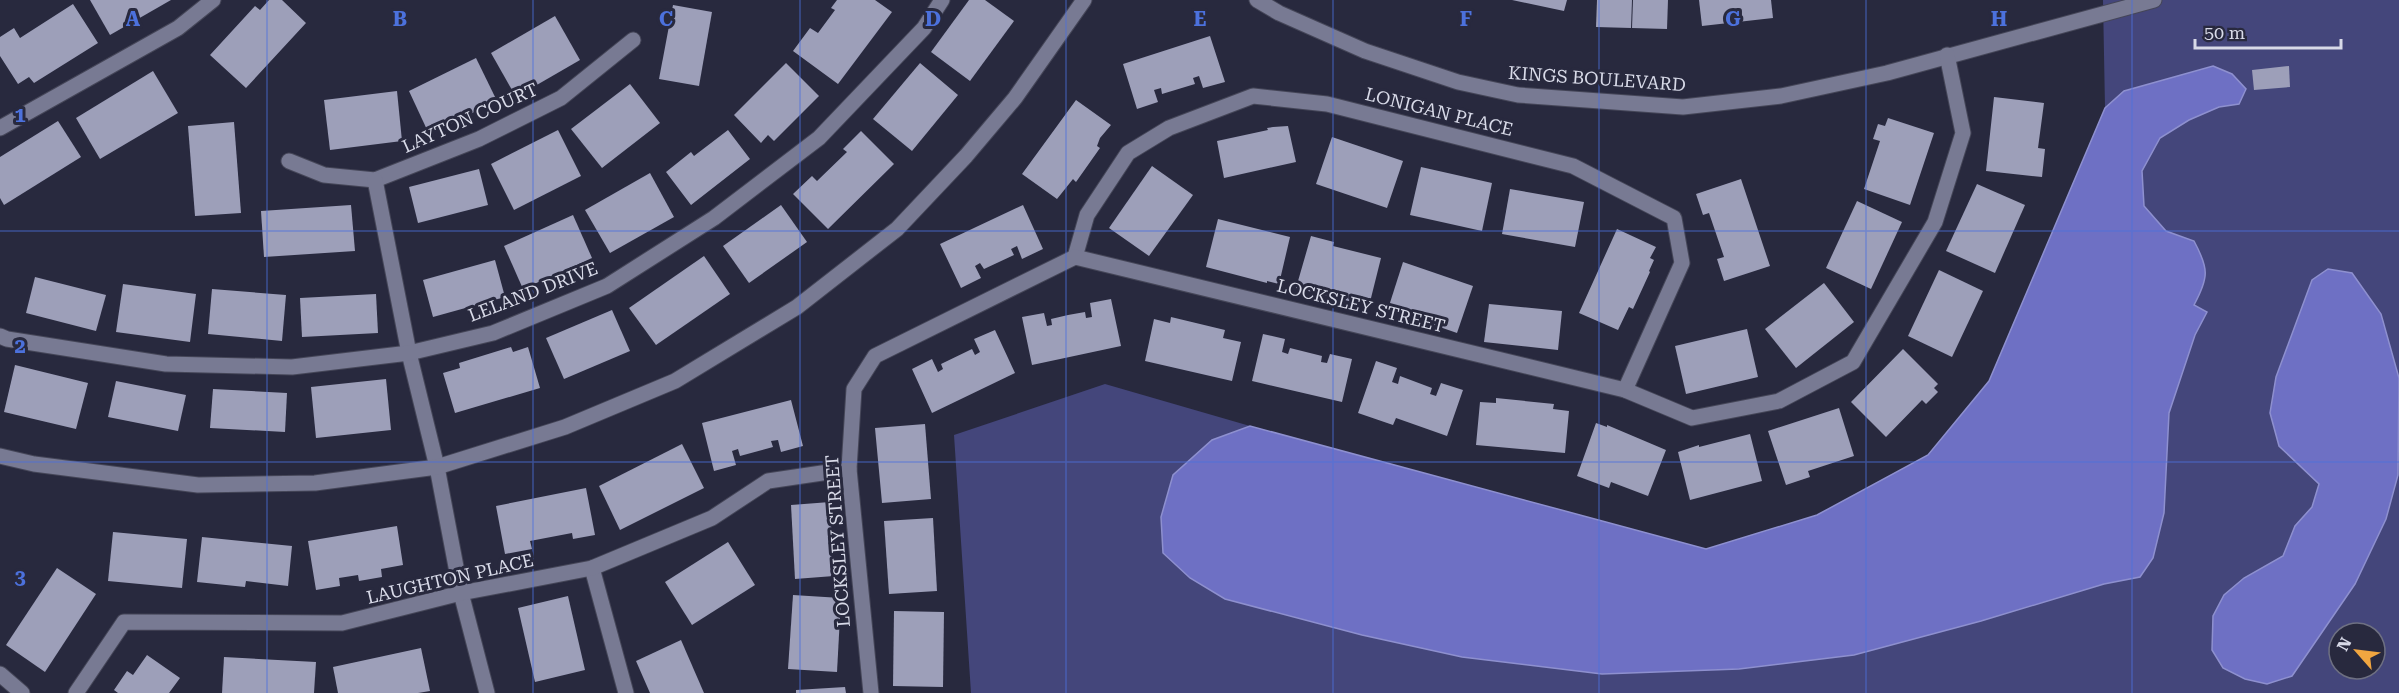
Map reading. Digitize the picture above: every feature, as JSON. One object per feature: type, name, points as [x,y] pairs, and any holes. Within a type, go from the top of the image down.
[{"type":"street","points":[[0,128],[178,28],[213,0]]},
{"type":"street","name":"LELAND DRIVE","points":[[0,336],[166,364],[292,367],[410,353],[493,333],[607,286],[714,218],[819,138],[924,28],[942,0]]},
{"type":"street","points":[[0,456],[34,464],[198,485],[315,483],[437,467],[566,427],[675,381],[797,307],[897,229],[966,156],[1015,98],[1084,0]]},
{"type":"street","name":"KINGS BOULEVARD","points":[[1257,0],[1279,14],[1365,51],[1458,82],[1518,95],[1683,107],[1781,96],[1887,73],[2154,0]]},
{"type":"street","name":"LAYTON COURT","points":[[290,162],[324,175],[375,180],[479,139],[561,98],[633,40]]},
{"type":"street","name":"LOCKSLEY STREET","points":[[871,693],[849,469],[854,388],[875,356],[1075,257],[1625,390],[1692,418],[1779,401],[1853,363],[1935,222],[1963,133],[1947,55]]},
{"type":"street","name":"LONIGAN PLACE","points":[[1075,257],[1087,215],[1128,153],[1169,128],[1253,96],[1327,104],[1573,166],[1674,218],[1682,263],[1625,390]]},
{"type":"street","points":[[375,180],[410,353],[437,467],[461,593],[487,693]]},
{"type":"street","name":"LAUGHTON PLACE","points":[[76,693],[124,622],[342,623],[461,593],[592,568],[712,518],[768,481],[849,469]]},
{"type":"street","points":[[592,568],[626,693]]},
{"type":"street","points":[[0,674],[22,693]]},
{"type":"shaded area","points":[[2103,0],[2399,0],[2399,693],[971,693],[954,435],[1105,384],[1250,426],[1706,549],[1817,515],[1928,455],[1989,381],[2105,108]]},
{"type":"shaded area","points":[[2213,66],[2232,74],[2246,89],[2239,104],[2219,107],[2189,120],[2160,138],[2142,171],[2144,206],[2166,231],[2194,241],[2199,251],[2205,266],[2205,280],[2194,305],[2207,312],[2195,335],[2169,413],[2164,513],[2153,558],[2140,577],[2104,584],[1981,621],[1854,655],[1739,669],[1602,674],[1462,657],[1362,635],[1225,599],[1190,578],[1163,553],[1161,517],[1173,475],[1212,440],[1250,426],[1706,549],[1817,515],[1928,455],[1989,381],[2105,108],[2124,91]]},
{"type":"shaded area","points":[[2328,269],[2352,273],[2381,314],[2399,378],[2398,475],[2386,519],[2355,584],[2330,621],[2327,621],[2327,625],[2292,676],[2267,684],[2245,679],[2223,668],[2212,650],[2213,616],[2224,595],[2244,578],[2283,556],[2295,526],[2312,507],[2319,484],[2279,446],[2270,413],[2276,377],[2312,280]]},
{"type":"building","points":[[90,0],[171,0],[110,35]]},
{"type":"building","points":[[269,0],[282,0],[306,23],[246,88],[210,55],[255,6],[260,10]]},
{"type":"building","points":[[837,0],[875,0],[892,12],[838,84],[793,51],[810,28],[818,33],[835,10],[831,8]]},
{"type":"building","points":[[969,0],[985,0],[1014,21],[970,81],[931,52]]},
{"type":"building","points":[[1512,0],[1567,0],[1564,11]]},
{"type":"building","points":[[1597,0],[1632,0],[1631,28],[1596,27]]},
{"type":"building","points":[[1633,0],[1668,0],[1667,29],[1632,28]]},
{"type":"building","points":[[1699,0],[1771,0],[1773,18],[1702,26]]},
{"type":"building","points":[[73,4],[98,43],[34,83],[29,77],[18,84],[0,56],[0,37],[14,28],[20,38]]},
{"type":"building","points":[[673,5],[712,12],[699,86],[659,79]]},
{"type":"building","points":[[555,16],[580,60],[516,97],[491,53]]},
{"type":"building","points":[[1210,36],[1225,82],[1203,88],[1199,76],[1193,78],[1195,84],[1162,94],[1161,88],[1154,90],[1158,102],[1137,109],[1123,64]]},
{"type":"building","points":[[476,58],[497,101],[429,134],[409,91]]},
{"type":"building","points":[[786,63],[819,96],[774,141],[768,135],[761,143],[734,115]]},
{"type":"building","points":[[920,63],[958,95],[912,151],[873,119]]},
{"type":"building","points":[[2289,66],[2290,87],[2254,90],[2252,70]]},
{"type":"building","points":[[153,71],[178,113],[100,159],[76,118]]},
{"type":"building","points":[[630,84],[660,123],[602,168],[571,129]]},
{"type":"building","points":[[397,91],[402,141],[330,150],[324,100]]},
{"type":"building","points":[[1994,97],[2044,103],[2038,148],[2045,149],[2042,177],[1986,171]]},
{"type":"building","points":[[1076,100],[1111,125],[1100,138],[1097,146],[1100,148],[1076,182],[1073,179],[1057,199],[1022,174]]},
{"type":"building","points":[[1888,118],[1934,133],[1910,205],[1864,189],[1880,141],[1873,139],[1878,124],[1885,126]]},
{"type":"building","points":[[58,121],[81,157],[4,205],[0,198],[0,157]]},
{"type":"building","points":[[234,122],[241,213],[195,216],[188,126]]},
{"type":"building","points":[[1288,126],[1296,162],[1224,178],[1217,141],[1268,130],[1267,128]]},
{"type":"building","points":[[558,130],[581,176],[514,210],[491,164]]},
{"type":"building","points":[[728,130],[750,159],[691,205],[666,172],[691,152],[694,156]]},
{"type":"building","points":[[861,131],[894,164],[828,229],[793,194],[812,176],[817,181],[847,152],[843,149]]},
{"type":"building","points":[[1332,137],[1403,161],[1387,208],[1316,184]]},
{"type":"building","points":[[1152,166],[1193,195],[1149,256],[1109,228]]},
{"type":"building","points":[[1421,167],[1492,183],[1482,231],[1410,215]]},
{"type":"building","points":[[479,169],[488,205],[418,223],[409,187]]},
{"type":"building","points":[[650,173],[674,217],[610,253],[585,210]]},
{"type":"building","points":[[1741,179],[1770,266],[1724,281],[1717,259],[1724,257],[1709,213],[1703,215],[1696,194]]},
{"type":"building","points":[[1977,184],[2025,205],[1995,273],[1946,251]]},
{"type":"building","points":[[1510,189],[1584,202],[1575,247],[1502,234]]},
{"type":"building","points":[[1857,201],[1902,222],[1871,289],[1826,268]]},
{"type":"building","points":[[351,205],[355,251],[264,257],[261,211]]},
{"type":"building","points":[[781,205],[807,242],[749,283],[723,246]]},
{"type":"building","points":[[1023,205],[1043,249],[1022,259],[1017,246],[1011,249],[1014,255],[984,269],[980,263],[975,266],[981,278],[961,288],[940,244]]},
{"type":"building","points":[[573,215],[592,258],[523,289],[504,246]]},
{"type":"building","points":[[1218,219],[1290,237],[1279,284],[1206,267]]},
{"type":"building","points":[[1617,229],[1656,247],[1650,258],[1654,260],[1650,272],[1633,309],[1629,307],[1618,330],[1579,313]]},
{"type":"building","points":[[1311,236],[1334,242],[1333,246],[1381,258],[1369,306],[1296,288]]},
{"type":"building","points":[[704,256],[730,294],[656,345],[629,308]]},
{"type":"building","points":[[495,260],[505,297],[433,317],[423,280]]},
{"type":"building","points":[[1403,262],[1473,286],[1457,333],[1388,309]]},
{"type":"building","points":[[1939,270],[1983,291],[1952,357],[1908,336]]},
{"type":"building","points":[[35,277],[106,295],[96,331],[26,313]]},
{"type":"building","points":[[1824,283],[1854,322],[1796,368],[1765,329]]},
{"type":"building","points":[[123,284],[196,294],[190,342],[116,332]]},
{"type":"building","points":[[212,289],[286,295],[282,341],[208,334]]},
{"type":"building","points":[[376,294],[378,333],[302,337],[300,298]]},
{"type":"building","points":[[1111,299],[1121,346],[1032,365],[1022,317],[1044,313],[1047,326],[1052,325],[1051,319],[1068,315],[1085,312],[1086,318],[1092,317],[1090,303]]},
{"type":"building","points":[[1489,304],[1562,311],[1558,350],[1484,342]]},
{"type":"building","points":[[612,310],[630,351],[564,379],[546,338]]},
{"type":"building","points":[[1171,317],[1225,330],[1223,338],[1241,342],[1232,381],[1145,361],[1154,319],[1170,323]]},
{"type":"building","points":[[1747,329],[1758,377],[1686,394],[1675,346]]},
{"type":"building","points":[[995,330],[1015,373],[932,413],[912,369],[932,359],[938,372],[943,369],[941,364],[972,349],[975,355],[980,352],[974,339]]},
{"type":"building","points":[[1263,334],[1285,339],[1282,352],[1288,354],[1290,348],[1322,356],[1321,362],[1327,363],[1330,354],[1352,359],[1342,402],[1252,381]]},
{"type":"building","points":[[511,347],[513,352],[528,347],[540,388],[455,413],[443,373],[460,368],[459,363]]},
{"type":"building","points":[[1903,349],[1938,384],[1934,388],[1938,392],[1926,404],[1922,400],[1886,437],[1851,402]]},
{"type":"building","points":[[1376,361],[1397,368],[1392,382],[1398,384],[1400,376],[1432,388],[1430,394],[1436,396],[1441,383],[1463,390],[1447,436],[1396,418],[1393,425],[1358,413]]},
{"type":"building","points":[[15,365],[88,383],[76,429],[4,412]]},
{"type":"building","points":[[386,379],[391,430],[316,438],[311,387]]},
{"type":"building","points":[[116,381],[186,395],[178,431],[108,417]]},
{"type":"building","points":[[213,389],[287,393],[285,432],[210,428]]},
{"type":"building","points":[[1496,398],[1554,404],[1553,409],[1569,411],[1565,453],[1476,445],[1480,402],[1496,403]]},
{"type":"building","points":[[791,400],[803,446],[781,452],[778,440],[771,441],[773,447],[740,456],[738,449],[732,451],[736,465],[714,471],[702,423]]},
{"type":"building","points":[[1839,408],[1854,456],[1808,471],[1810,477],[1786,485],[1768,431]]},
{"type":"building","points":[[1596,423],[1607,427],[1607,425],[1666,450],[1648,496],[1611,482],[1609,488],[1577,476]]},
{"type":"building","points":[[925,424],[931,499],[882,503],[875,428]]},
{"type":"building","points":[[1750,434],[1762,481],[1690,500],[1678,452]]},
{"type":"building","points":[[682,444],[704,488],[620,530],[599,486]]},
{"type":"building","points":[[586,488],[595,535],[573,539],[572,533],[530,541],[532,549],[505,554],[496,506]]},
{"type":"building","points":[[830,502],[834,576],[795,579],[791,505]]},
{"type":"building","points":[[933,518],[937,591],[889,594],[884,521]]},
{"type":"building","points":[[397,526],[403,565],[381,569],[382,577],[359,581],[358,575],[339,578],[340,586],[316,590],[308,541]]},
{"type":"building","points":[[113,532],[187,539],[182,588],[108,581]]},
{"type":"building","points":[[202,537],[292,546],[288,586],[246,581],[245,587],[197,582]]},
{"type":"building","points":[[728,542],[755,585],[692,625],[665,582]]},
{"type":"building","points":[[57,568],[96,594],[45,672],[6,645]]},
{"type":"building","points":[[793,595],[841,598],[837,672],[788,669]]},
{"type":"building","points":[[568,596],[585,670],[535,682],[518,608]]},
{"type":"building","points":[[894,611],[944,612],[943,687],[893,686]]},
{"type":"building","points":[[681,640],[704,693],[650,693],[636,661]]},
{"type":"building","points":[[421,648],[430,691],[338,693],[333,667]]},
{"type":"building","points":[[147,655],[180,678],[169,693],[118,693],[114,690],[127,671],[133,675]]},
{"type":"building","points":[[224,657],[316,662],[314,693],[222,693]]},
{"type":"building","points":[[845,687],[846,693],[796,693],[796,690]]}]
